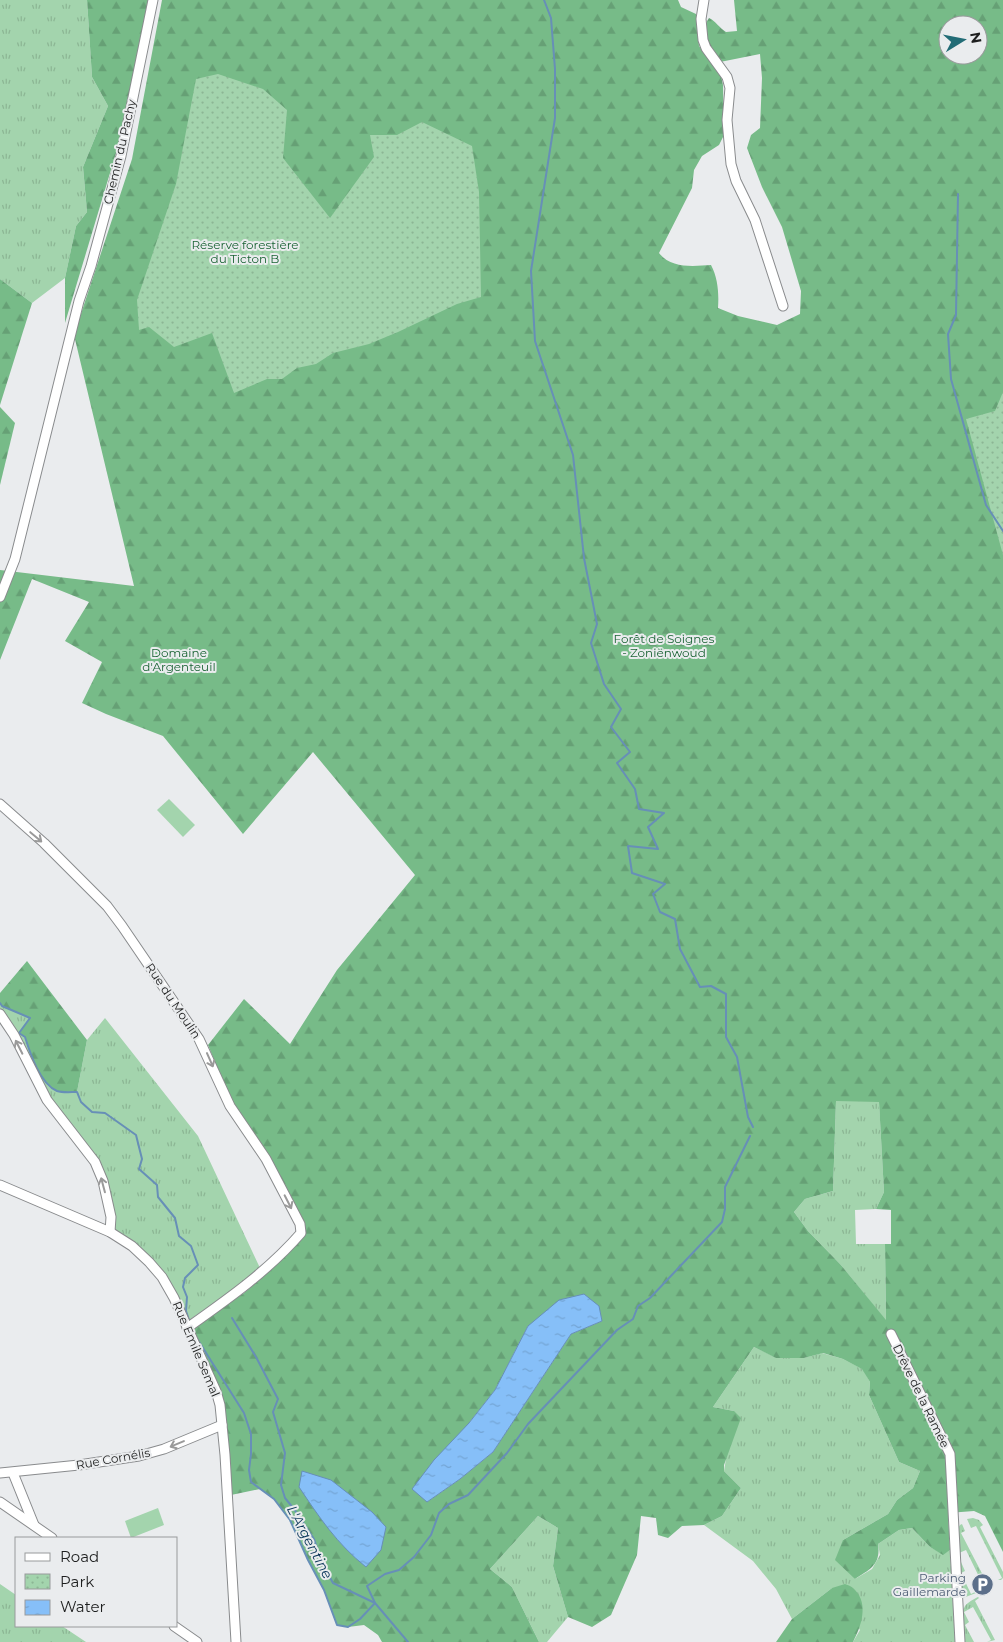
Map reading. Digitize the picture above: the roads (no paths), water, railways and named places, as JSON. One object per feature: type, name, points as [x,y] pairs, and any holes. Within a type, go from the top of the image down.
[{"type":"street","name":"Chemin du Pachy","points":[[0,597],[17,550],[79,301],[91,266],[121,156],[153,0]]},
{"type":"street","points":[[704,0],[701,20],[703,40],[706,48],[727,77],[730,88],[727,120],[731,164],[736,181],[754,220],[783,306]]},
{"type":"street","name":"Rue du Moulin","points":[[0,804],[81,880],[107,906],[122,926],[199,1039],[230,1106],[266,1159],[302,1230],[297,1238],[266,1269],[241,1290],[187,1328]]},
{"type":"street","points":[[0,1014],[14,1035],[47,1100],[95,1162],[103,1181],[111,1216],[110,1232]]},
{"type":"street","name":"Rue Emile Semal","points":[[0,1185],[110,1232],[132,1246],[162,1276],[174,1298],[220,1405],[236,1642]]},
{"type":"street","name":"Drêve de la Ramée","points":[[891,1334],[950,1454],[960,1642]]},
{"type":"street","name":"Rue Cornélis","points":[[0,1473],[107,1462],[139,1456],[164,1449],[222,1425]]},
{"type":"street","points":[[13,1472],[34,1525]]},
{"type":"street","points":[[0,1502],[51,1537]]},
{"type":"street","points":[[175,1627],[197,1642]]},
{"type":"water","points":[[584,1294],[599,1306],[602,1321],[571,1334],[493,1452],[460,1479],[427,1502],[412,1489],[434,1460],[469,1423],[495,1390],[528,1326],[559,1300]]},
{"type":"water","points":[[302,1471],[331,1480],[372,1512],[386,1527],[381,1550],[366,1567],[337,1539],[299,1487]]},
{"type":"waterway","points":[[544,0],[551,18],[555,69],[555,118],[531,271],[535,341],[573,455],[584,558],[597,624],[591,643],[604,684],[621,709],[611,727],[630,752],[617,763],[635,789],[639,809],[664,813],[648,827],[658,849],[628,846],[632,873],[665,884],[653,894],[660,912],[675,919],[680,949],[700,987],[711,986],[726,994],[726,1037],[737,1057],[748,1117],[753,1127]]},
{"type":"waterway","points":[[958,194],[956,315],[948,334],[951,379],[986,505],[1003,531]]},
{"type":"waterway","name":"L'Argentine","points":[[0,1003],[2,1006],[30,1018],[19,1033],[25,1037],[36,1067],[51,1087],[59,1092],[77,1092],[81,1102],[92,1112],[105,1113],[136,1135],[142,1159],[139,1169],[157,1185],[158,1197],[175,1218],[179,1236],[191,1246],[198,1265],[185,1278],[183,1287],[187,1297],[186,1311],[189,1320]]},
{"type":"waterway","points":[[196,1337],[244,1413],[251,1434],[249,1470],[251,1482],[274,1499],[290,1520],[324,1590],[337,1625],[348,1627],[360,1619],[375,1603],[367,1586],[385,1574],[399,1570],[414,1557],[431,1535],[439,1513],[449,1504],[468,1495],[507,1453],[528,1424],[617,1330],[633,1319],[638,1306],[650,1298],[722,1222],[725,1209],[725,1187],[750,1136]]},
{"type":"waterway","name":"L'Argentine","points":[[232,1318],[256,1357],[278,1399],[273,1412],[285,1453],[281,1485],[285,1498],[314,1539],[322,1563],[333,1583],[375,1603],[408,1642]]},
{"type":"place","name":"Parking Gaillemarde","points":[[982,1585]]},
{"type":"park label","name":"Réserve forestière du Ticton B","points":[[245,252]]},
{"type":"park label","name":"Forêt de Soignes - Zoniënwoud","points":[[664,646]]},
{"type":"park label","name":"Domaine d'Argenteuil","points":[[179,660]]}]
